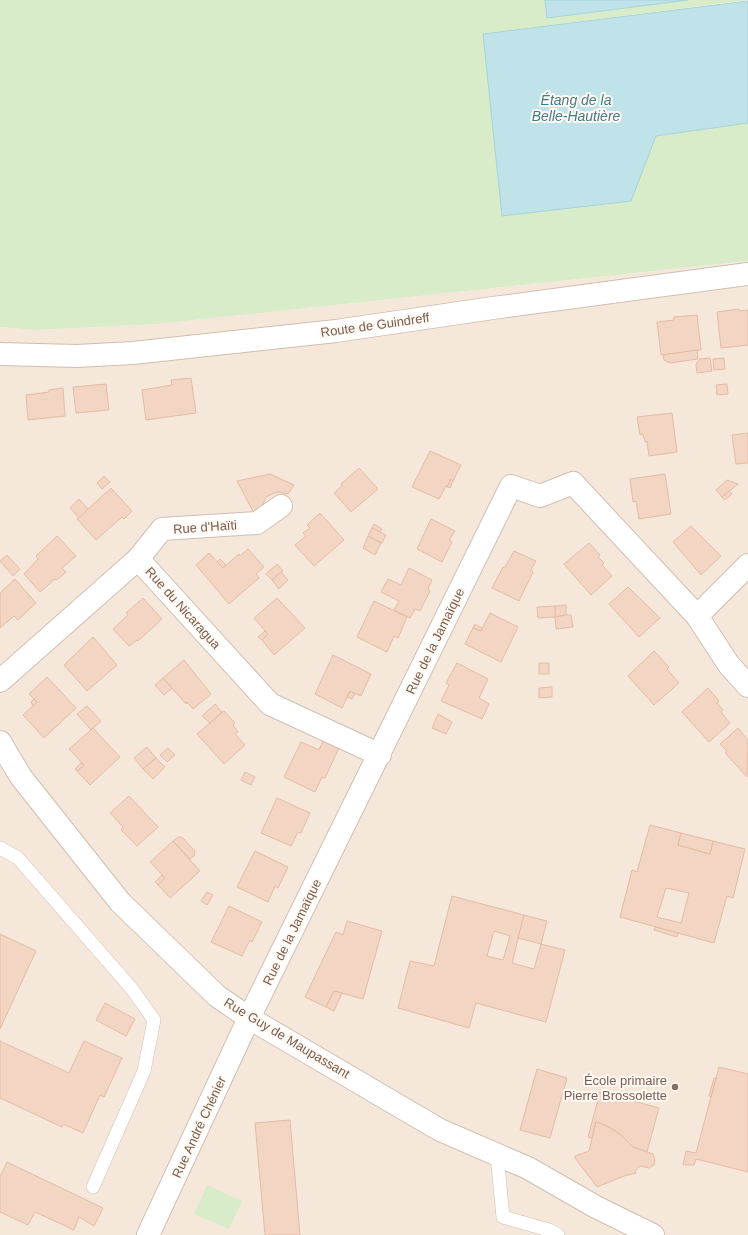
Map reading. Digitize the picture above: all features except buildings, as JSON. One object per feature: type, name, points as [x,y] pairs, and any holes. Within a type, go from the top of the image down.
[{"type":"street","name":"Route de Guindreff","points":[[0,354],[77,356],[141,353],[336,331],[493,308],[748,274]]},
{"type":"street","name":"Rue de la Jamaïque","points":[[249,1018],[380,755],[511,486],[540,496],[573,483],[697,616]]},
{"type":"street","name":"Rue d'Haïti","points":[[138,559],[162,530],[257,523],[281,506]]},
{"type":"street","name":"Rue du Nicaragua","points":[[0,681],[138,559],[270,704],[380,755]]},
{"type":"street","points":[[748,566],[697,616],[729,665],[748,686]]},
{"type":"street","name":"Rue Guy de Maupassant","points":[[0,742],[21,777],[120,902],[217,996],[249,1018],[440,1130],[528,1168],[596,1207],[653,1235]]},
{"type":"street","name":"Rue André Chénier","points":[[148,1235],[249,1018]]},
{"type":"lane","points":[[0,848],[18,858],[132,989],[154,1020],[144,1071],[93,1186]]},
{"type":"lane","points":[[497,1155],[503,1217],[549,1230],[558,1235]]},
{"type":"shaded area","points":[[748,261],[748,1235],[0,1235],[0,327],[35,330],[157,324]]},
{"type":"green space","points":[[0,0],[545,0],[548,18],[688,0],[748,0],[483,34],[631,201],[656,136],[748,123],[748,261],[157,324],[35,330],[0,327]]},
{"type":"green space","points":[[207,1185],[242,1201],[229,1229],[194,1214]]},
{"type":"water","points":[[545,0],[688,0],[547,18]]},
{"type":"water","name":"Étang de la Belle-Hautière","points":[[748,1],[748,123],[656,136],[631,201],[502,216],[483,34]]},
{"type":"place","name":"École primaire Pierre Brossolette","points":[[675,1087]]}]
